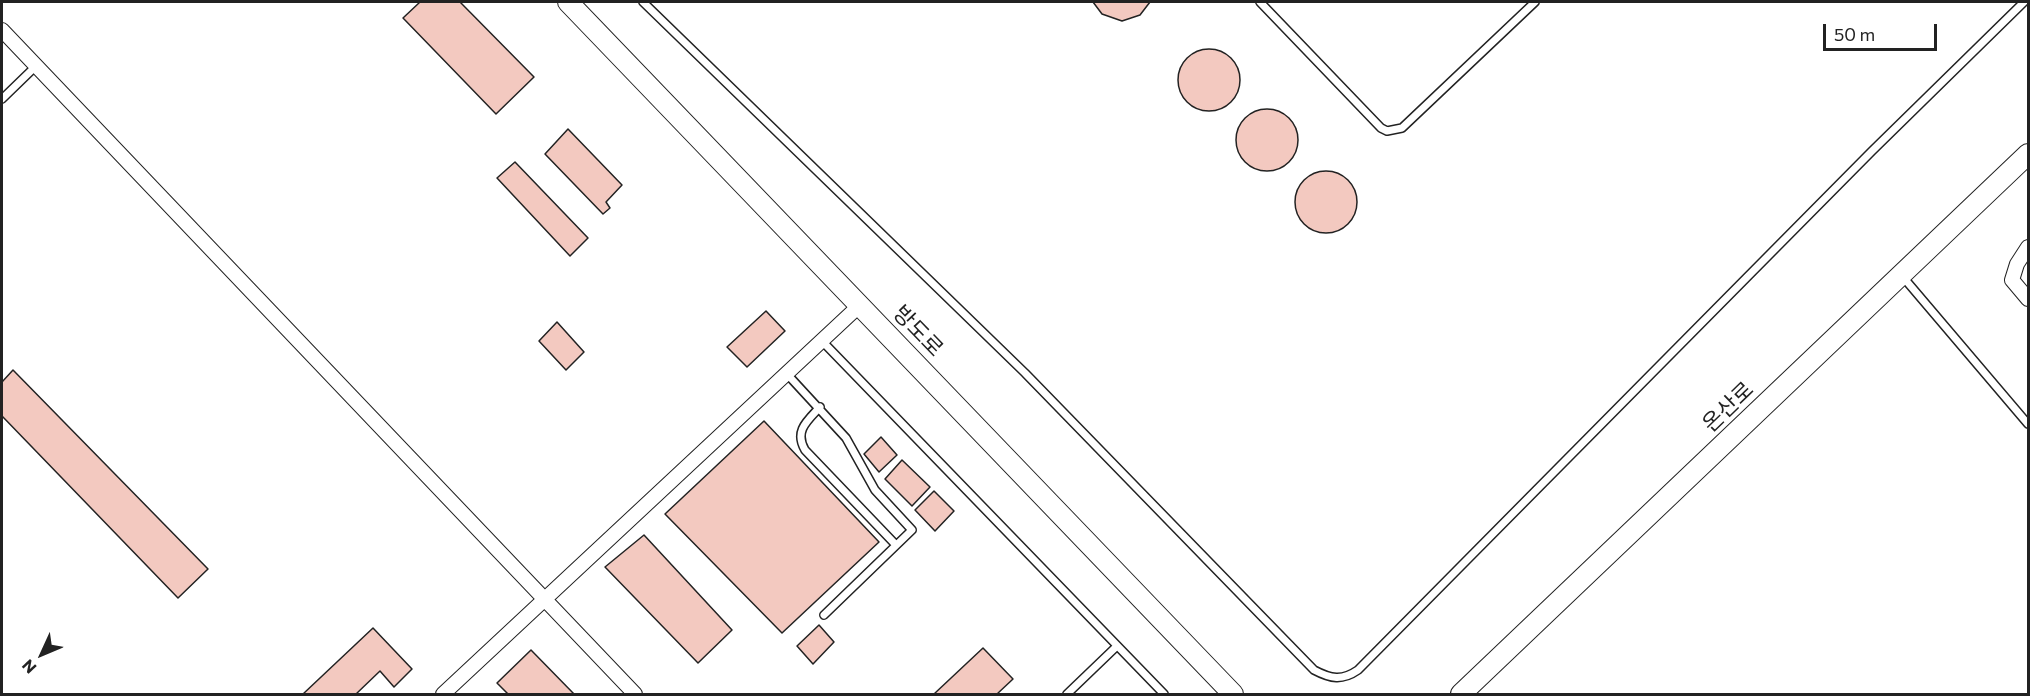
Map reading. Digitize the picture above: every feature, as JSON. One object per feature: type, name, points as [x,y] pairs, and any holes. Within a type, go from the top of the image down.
[{"type":"street","name":"방도로","points":[[568,2],[1233,694]]},
{"type":"street","points":[[2,30],[635,694]]},
{"type":"street","name":"온산로","points":[[1461,694],[2028,154]]},
{"type":"street","points":[[2028,247],[2017,264],[2012,280],[2028,298]]},
{"type":"street","points":[[443,694],[860,305]]},
{"type":"lane","points":[[643,2],[1025,373],[1314,670],[1326,677],[1339,679],[1358,670],[1872,151],[2024,2]]},
{"type":"lane","points":[[1260,2],[1387,131],[1402,128],[1535,2]]},
{"type":"lane","points":[[2,99],[36,66]]},
{"type":"lane","points":[[1901,275],[2028,424]]},
{"type":"lane","points":[[822,341],[1164,694]]},
{"type":"lane","points":[[787,374],[820,407],[846,438],[875,490],[912,530],[824,615]]},
{"type":"lane","points":[[820,407],[801,431],[800,440],[805,450],[896,545]]},
{"type":"lane","points":[[1067,694],[1117,646]]},
{"type":"building","points":[[420,2],[460,2],[534,77],[496,114],[403,18]]},
{"type":"building","points":[[1093,2],[1150,2],[1140,15],[1122,21],[1102,14]]},
{"type":"building","points":[[1203,49],[1215,49],[1231,58],[1238,68],[1240,80],[1238,92],[1231,102],[1215,111],[1203,111],[1192,106],[1183,97],[1178,86],[1178,74],[1183,63],[1192,54]]},
{"type":"building","points":[[1261,109],[1273,109],[1289,118],[1296,128],[1298,140],[1296,152],[1289,162],[1273,171],[1261,171],[1250,166],[1241,157],[1236,146],[1236,134],[1241,123],[1250,114]]},
{"type":"building","points":[[568,129],[622,185],[606,202],[610,208],[603,214],[545,154]]},
{"type":"building","points":[[515,162],[588,238],[570,256],[497,178]]},
{"type":"building","points":[[1320,171],[1332,171],[1348,180],[1355,190],[1357,202],[1355,214],[1348,224],[1332,233],[1320,233],[1309,228],[1300,219],[1295,208],[1295,196],[1300,185],[1309,176]]},
{"type":"building","points":[[766,311],[785,331],[747,367],[727,347]]},
{"type":"building","points":[[557,322],[584,352],[566,370],[539,341]]},
{"type":"building","points":[[13,370],[208,569],[178,598],[2,416],[2,382]]},
{"type":"building","points":[[764,421],[879,542],[782,633],[665,514]]},
{"type":"building","points":[[881,437],[897,455],[879,472],[864,454]]},
{"type":"building","points":[[902,460],[930,487],[912,506],[885,479]]},
{"type":"building","points":[[934,491],[954,511],[935,531],[915,510]]},
{"type":"building","points":[[644,535],[732,630],[698,663],[605,567]]},
{"type":"building","points":[[819,625],[834,642],[813,664],[797,646]]},
{"type":"building","points":[[373,628],[412,669],[394,687],[380,671],[356,694],[303,694]]},
{"type":"building","points":[[983,648],[1013,679],[997,694],[934,694]]},
{"type":"building","points":[[531,650],[574,694],[508,694],[497,683]]}]
